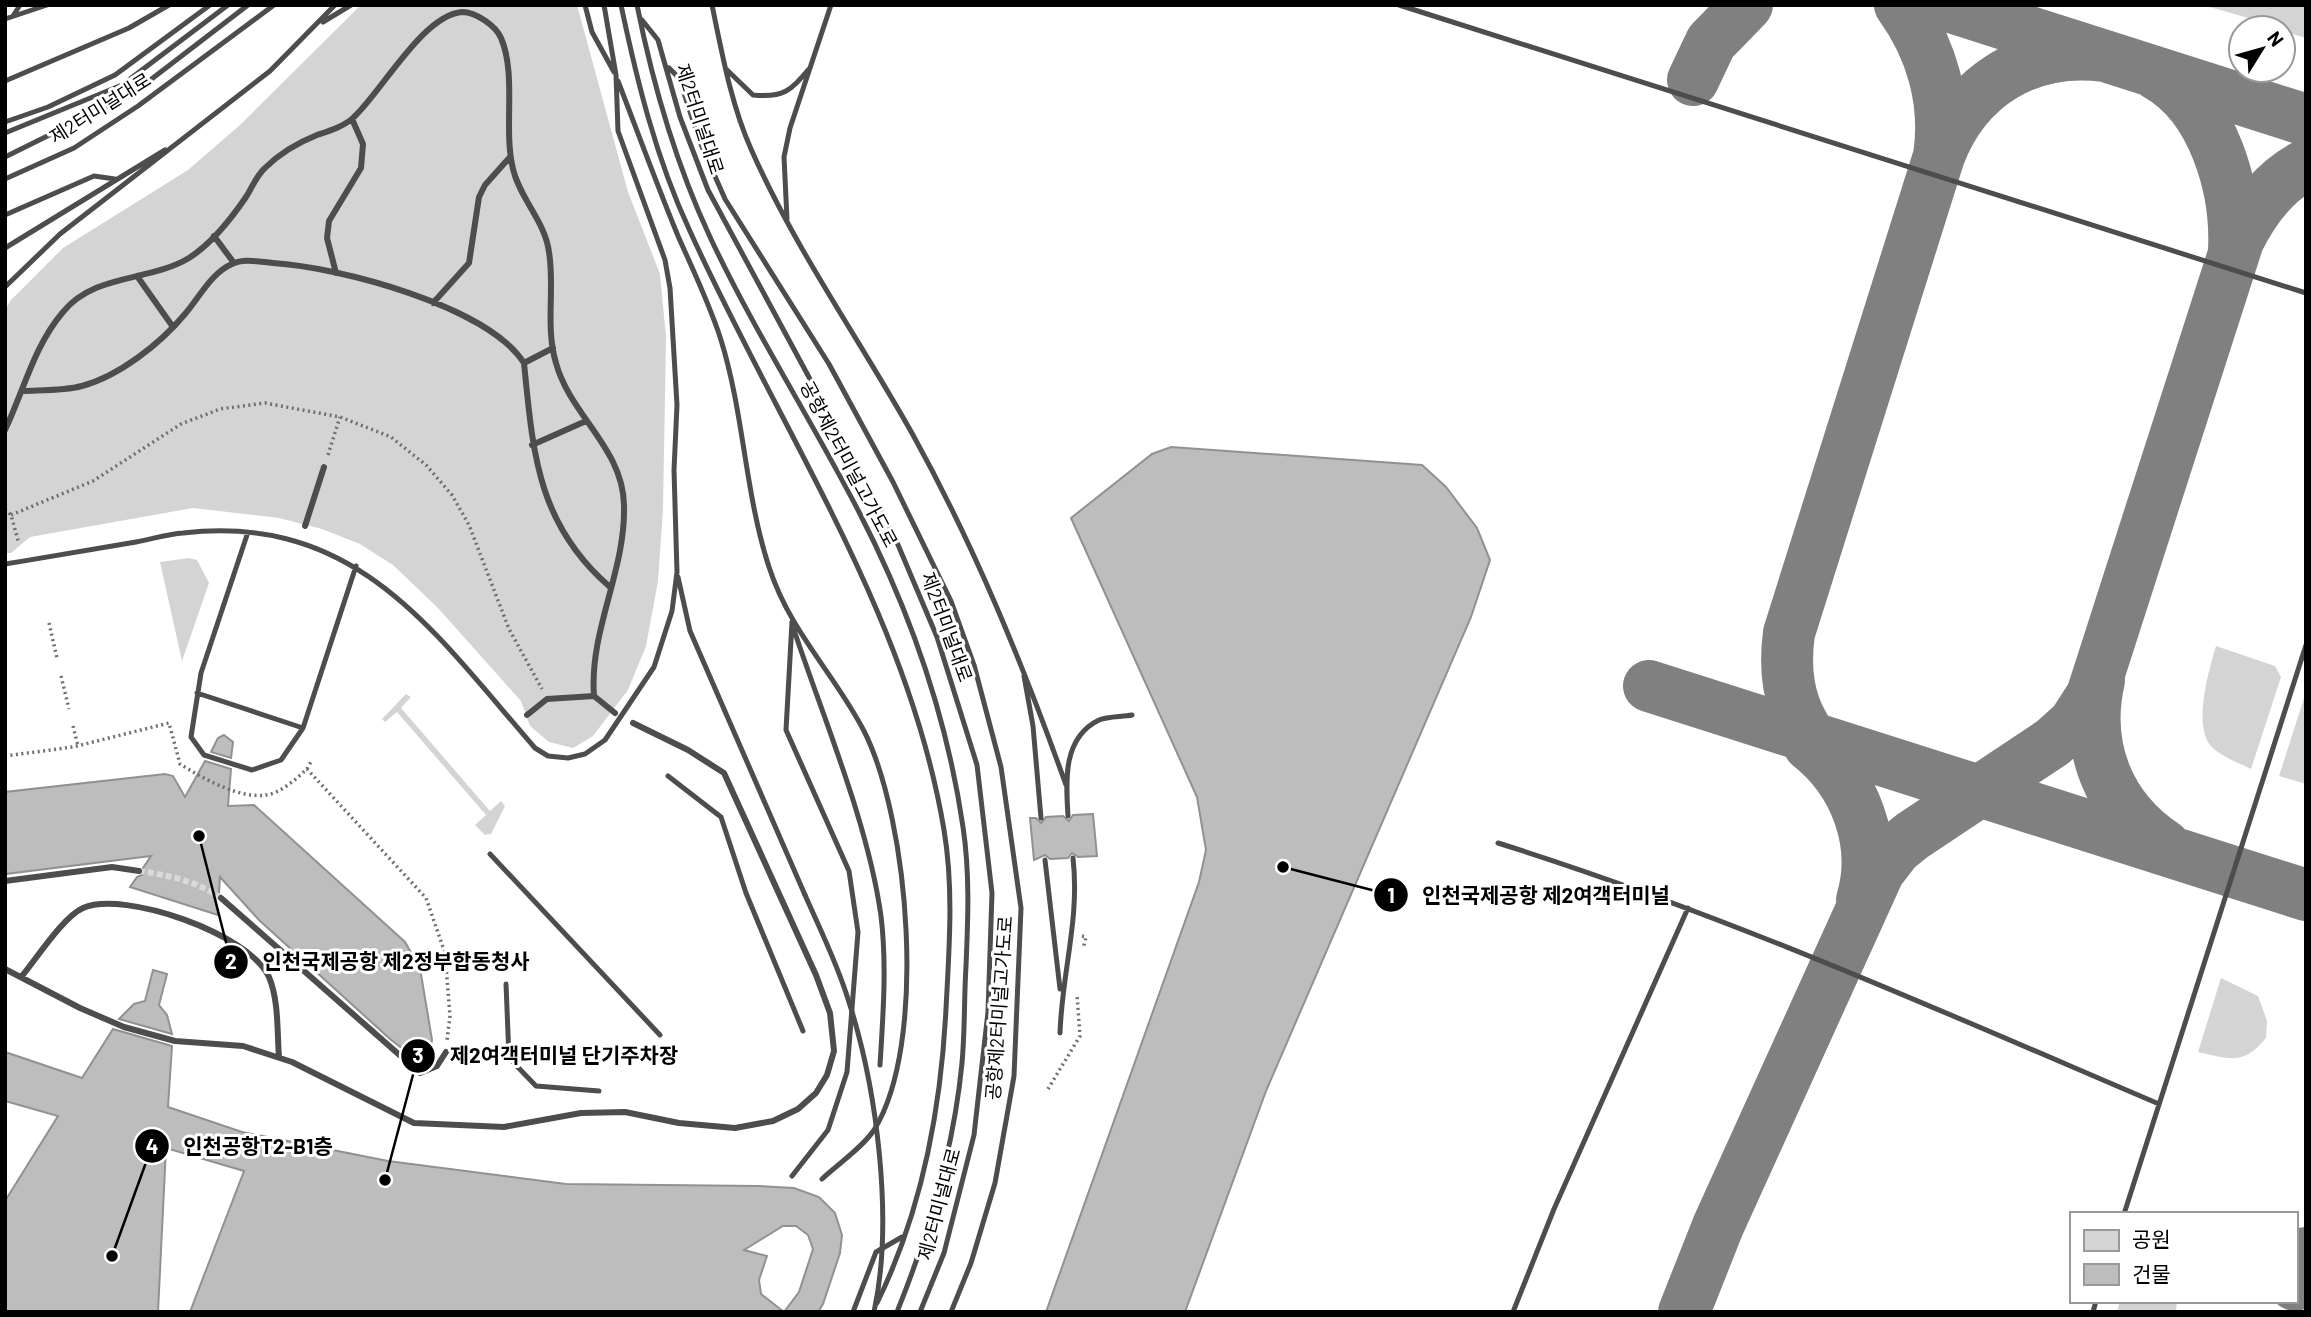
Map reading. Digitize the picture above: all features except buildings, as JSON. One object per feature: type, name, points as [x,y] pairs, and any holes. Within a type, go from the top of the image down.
[{"type":"street","points":[[5,430],[23,391],[40,343],[65,308],[104,283],[160,272],[189,258],[214,236],[245,198],[262,170],[294,145],[352,119],[435,23],[461,12],[479,15],[501,36],[506,67],[510,157],[515,177],[542,228],[549,250],[553,348],[570,398],[619,470],[624,503],[610,587],[595,647],[594,696]]},
{"type":"street","points":[[336,272],[327,238],[329,221],[361,168],[363,144],[352,119]]},
{"type":"street","points":[[433,303],[463,274],[469,263],[479,197],[485,185],[510,157]]},
{"type":"street","points":[[214,236],[234,263]]},
{"type":"street","points":[[23,391],[81,386],[104,377],[129,362],[173,327],[211,280],[234,263],[242,261],[302,265],[358,276],[433,303],[501,337],[515,349],[524,362],[532,445],[538,475],[565,536],[592,571],[610,587]]},
{"type":"street","points":[[137,276],[173,327]]},
{"type":"street","points":[[524,362],[553,348]]},
{"type":"street","points":[[532,445],[586,421]]},
{"type":"street","points":[[305,526],[324,467]]},
{"type":"street","points":[[527,715],[547,699],[594,696],[615,713]]},
{"type":"street","points":[[5,969],[80,1008],[124,1027],[175,1041],[243,1046],[279,1057],[414,1123],[504,1127],[581,1113],[625,1112],[680,1123],[735,1128],[773,1121],[798,1109],[816,1093],[827,1075],[834,1051],[830,1013],[816,975],[724,773],[688,750],[634,723]]},
{"type":"street","points":[[5,881],[112,867],[139,871]]},
{"type":"street","points":[[221,898],[420,1073],[437,1066],[446,1052]]},
{"type":"street","points":[[22,976],[79,909],[99,902],[138,907],[202,926],[234,941],[268,976],[275,1004],[279,1057]]},
{"type":"lane","points":[[13,16],[20,5]]},
{"type":"lane","points":[[5,19],[47,5]]},
{"type":"lane","points":[[5,81],[129,28],[169,5]]},
{"type":"lane","points":[[5,122],[48,107],[115,75],[210,5]]},
{"type":"lane","name":"제2터미널대로","points":[[5,133],[122,85],[228,5]]},
{"type":"lane","points":[[5,157],[132,94],[248,5]]},
{"type":"lane","name":"제2터미널대로","points":[[5,179],[74,148],[138,106],[274,5]]},
{"type":"lane","points":[[5,287],[60,234],[117,194],[270,71],[335,5]]},
{"type":"lane","points":[[317,25],[351,5]]},
{"type":"lane","points":[[585,5],[592,32],[616,75],[654,178],[720,336],[735,387],[746,459],[769,566],[792,622],[869,854],[881,918],[884,994],[880,1065]]},
{"type":"lane","points":[[604,5],[616,75],[618,131],[664,260],[670,288],[677,405],[674,470],[677,572],[690,631],[848,997],[861,1043],[869,1086],[880,1182],[882,1253],[873,1312]]},
{"type":"lane","name":"제2터미널대로","points":[[621,5],[636,79],[687,227],[816,483],[885,628],[925,742],[945,832],[950,912],[944,1041],[929,1151],[902,1237],[873,1312]]},
{"type":"lane","name":"제2터미널대로","points":[[637,5],[640,18],[658,40],[680,117],[708,190],[893,533],[937,637],[977,765],[992,893],[988,1012],[974,1135],[944,1253],[920,1312]]},
{"type":"lane","points":[[712,5],[726,68],[750,147],[787,222],[914,438],[1021,659],[1066,785]]},
{"type":"lane","points":[[787,222],[784,158],[790,128],[831,5]]},
{"type":"lane","points":[[1399,5],[2306,293]]},
{"type":"lane","name":"공항제2터미널고가도로","points":[[640,18],[677,157],[710,236],[855,504],[910,620],[945,737],[963,829],[968,910],[961,1065],[944,1159],[910,1279],[897,1312]]},
{"type":"lane","name":"공항제2터미널고가도로","points":[[666,66],[679,78],[699,142],[726,200],[829,364],[893,482],[951,601],[974,665],[1001,767],[1021,908],[1014,1076],[995,1183],[971,1263],[951,1312]]},
{"type":"lane","points":[[726,68],[753,95],[771,97],[790,90],[812,66]]},
{"type":"lane","points":[[5,248],[180,141]]},
{"type":"lane","points":[[5,215],[94,176],[115,179]]},
{"type":"lane","points":[[5,564],[182,533],[248,532],[312,545],[356,566],[386,587],[424,621],[535,748],[548,757],[568,758],[585,754],[605,740],[649,677],[665,640],[677,572]]},
{"type":"lane","points":[[248,532],[201,673],[191,737],[204,755],[252,771],[281,760],[303,728],[356,566]]},
{"type":"lane","points":[[792,622],[786,730],[849,871],[858,932],[848,1072],[828,1130],[792,1176]]},
{"type":"lane","points":[[792,622],[863,729],[883,773],[899,847],[905,902],[906,979],[897,1077],[873,1132],[822,1179]]},
{"type":"lane","points":[[2125,1212],[2306,645]]},
{"type":"lane","points":[[1021,659],[1033,726],[1041,817]]},
{"type":"lane","points":[[197,693],[303,728]]},
{"type":"lane","points":[[1068,816],[1066,785],[1070,752],[1085,730],[1100,719],[1132,716]]},
{"type":"lane","points":[[668,776],[721,817],[746,893],[803,1031]]},
{"type":"lane","points":[[1498,843],[1610,878],[1742,927],[2159,1104]]},
{"type":"lane","points":[[490,854],[660,1035]]},
{"type":"lane","points":[[1060,1032],[1061,996],[1077,899],[1073,858]]},
{"type":"lane","points":[[1045,860],[1061,996]]},
{"type":"lane","points":[[1513,1312],[1553,1209],[1688,908]]},
{"type":"lane","points":[[506,984],[509,1058],[536,1086],[599,1091]]},
{"type":"lane","points":[[853,1312],[876,1252],[902,1237]]},
{"type":"path","points":[[324,467],[340,417]]},
{"type":"path","points":[[5,509],[10,515],[19,544]]},
{"type":"path","points":[[49,623],[57,659]]},
{"type":"path","points":[[61,676],[69,709]]},
{"type":"path","points":[[171,714],[169,723],[180,765],[248,794],[268,795],[290,784],[307,769],[312,760]]},
{"type":"path","points":[[5,756],[78,746],[169,723]]},
{"type":"path","points":[[73,726],[78,746]]},
{"type":"path","points":[[307,769],[426,898],[445,953],[450,1016],[446,1052]]},
{"type":"green space","points":[[361,5],[577,5],[628,192],[660,274],[666,337],[663,509],[658,581],[646,646],[628,690],[593,736],[573,748],[549,742],[530,726],[521,701],[438,608],[393,565],[360,544],[322,529],[279,518],[193,508],[30,537],[11,553],[5,553],[5,310],[11,300],[63,248],[188,170],[240,125]]},
{"type":"green space","points":[[2203,5],[2306,5],[2306,38],[2297,35],[2297,14],[2234,14]]},
{"type":"green space","points":[[189,558],[197,560],[209,583],[182,661],[160,562]]},
{"type":"green space","points":[[2216,646],[2275,666],[2281,677],[2251,769],[2221,754],[2206,738],[2203,727],[2204,698]]},
{"type":"green space","points":[[2306,692],[2306,784],[2279,776]]},
{"type":"green space","points":[[406,694],[411,697],[401,708],[490,811],[501,801],[505,806],[491,834],[485,835],[475,825],[486,815],[397,712],[385,722],[382,719]]},
{"type":"green space","points":[[2221,978],[2258,996],[2267,1021],[2266,1038],[2243,1057],[2227,1058],[2198,1052]]},
{"type":"green space","points":[[2119,1303],[2177,1303],[2176,1312],[2117,1312]]},
{"type":"taxiway","points":[[1693,80],[1711,42],[1747,5]]},
{"type":"taxiway","points":[[1900,5],[1921,40],[1935,77],[1941,116],[1939,156]]},
{"type":"taxiway","points":[[1945,5],[2306,120]]},
{"type":"taxiway","points":[[1834,768],[1810,737],[1795,706],[1787,673],[1789,633],[1939,156],[1966,109],[1983,91],[2004,76],[2051,57],[2105,56]]},
{"type":"taxiway","points":[[2156,74],[2176,88],[2193,106],[2218,151],[2231,202],[2234,251]]},
{"type":"taxiway","points":[[1684,1312],[1718,1226],[1879,871],[1896,849],[1912,836],[2053,742],[2074,723],[2092,695],[2238,241],[2250,218],[2274,188],[2306,165]]},
{"type":"taxiway","points":[[2099,680],[2095,729],[2105,774],[2129,813],[2145,831],[2165,846]]},
{"type":"taxiway","points":[[1649,686],[2306,895]]},
{"type":"taxiway","points":[[1809,745],[1839,776],[1859,815],[1865,835],[1867,857],[1862,900]]},
{"type":"taxiway","points":[[2297,1279],[2306,1253]]},
{"type":"tunnel","points":[[139,871],[192,883],[221,898]]},
{"type":"place","name":"인천국제공항 제2정부합동청사","points":[[199,836]]},
{"type":"place","name":"인천국제공항 제2여객터미널","points":[[1283,867]]},
{"type":"place","name":"제2여객터미널 단기주차장","points":[[385,1180]]},
{"type":"place","name":"인천공항T2-B1층","points":[[112,1256]]}]
